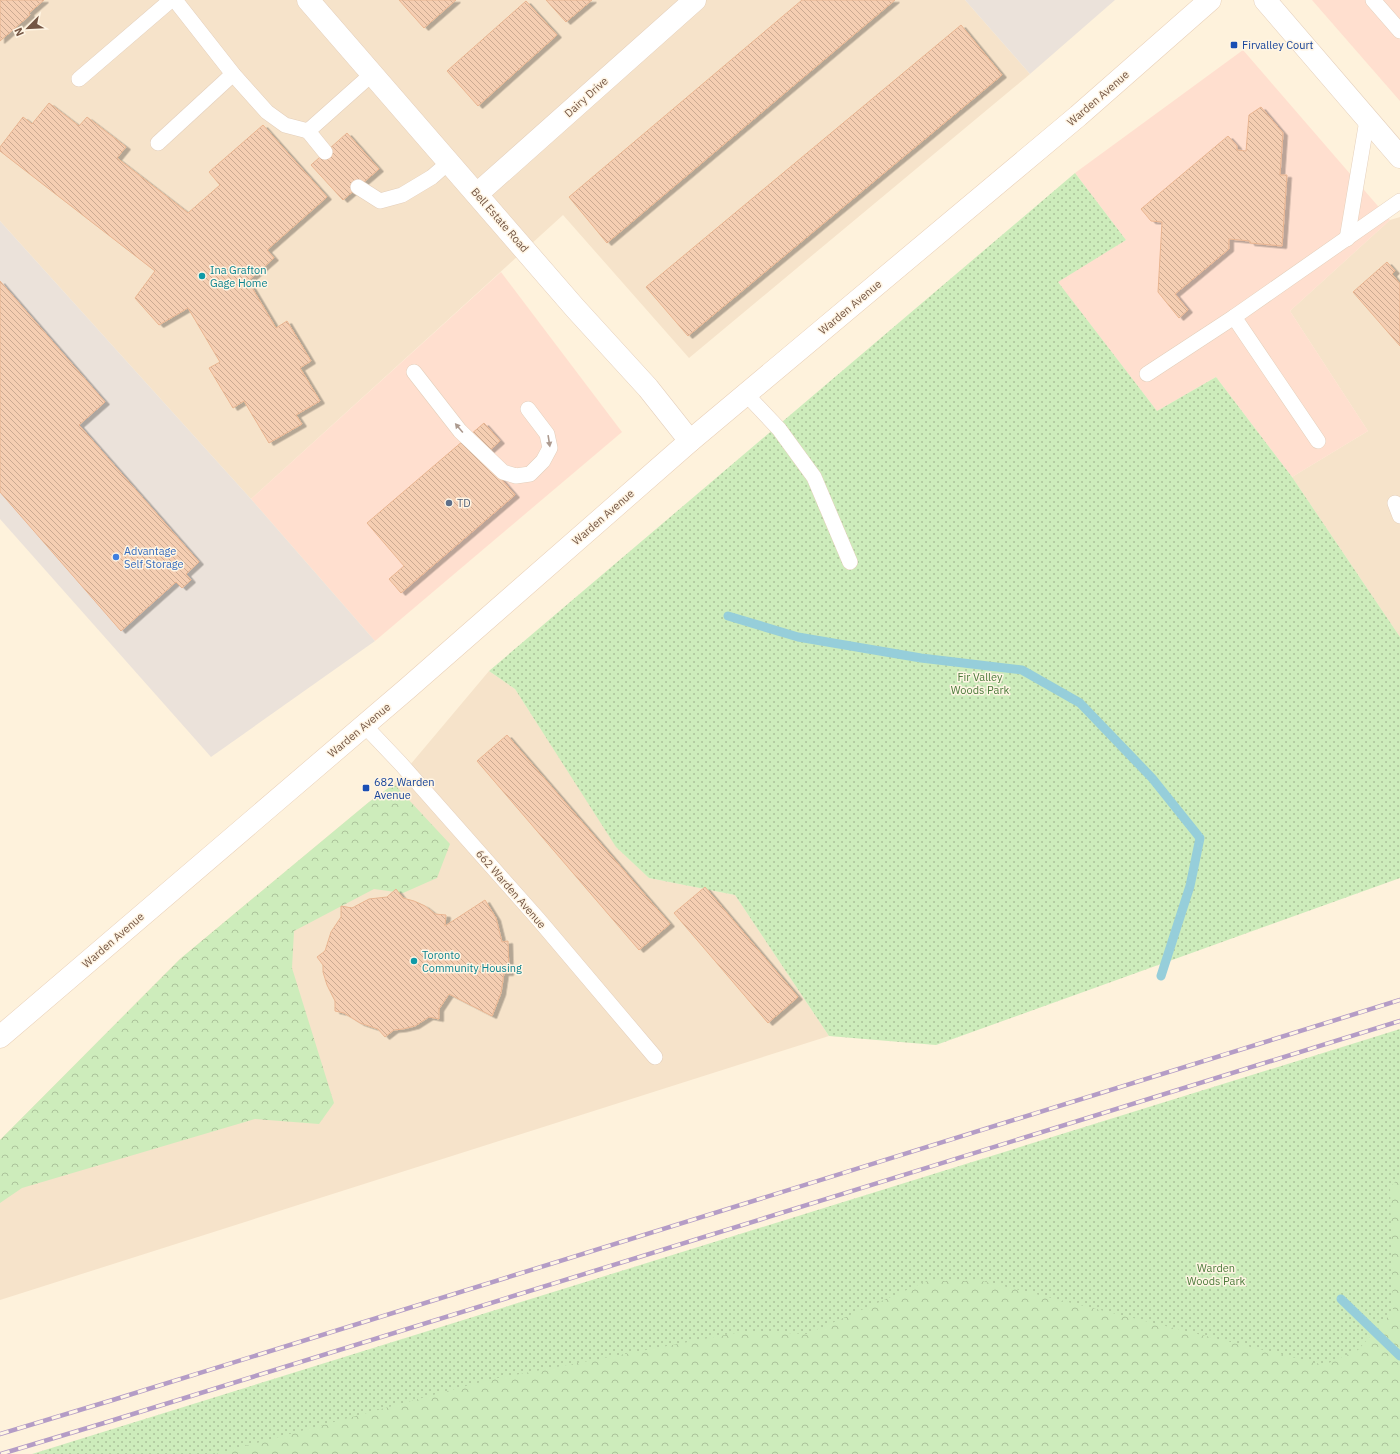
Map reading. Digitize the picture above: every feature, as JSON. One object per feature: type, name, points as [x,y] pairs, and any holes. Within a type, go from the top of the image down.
[{"type":"main road","name":"Bell Estate Road","points":[[308,0],[478,194],[575,308],[648,388],[690,441]]},
{"type":"main road","name":"Dairy Drive","points":[[478,194],[695,0]]},
{"type":"main road","name":"Warden Avenue","points":[[0,1037],[408,688],[690,441],[1078,116],[1210,0]]},
{"type":"main road","points":[[1265,0],[1400,157]]},
{"type":"lane","points":[[79,79],[171,0]]},
{"type":"lane","points":[[175,0],[233,74],[267,112],[285,125],[308,131],[325,152]]},
{"type":"lane","points":[[1373,0],[1400,31]]},
{"type":"lane","points":[[158,143],[233,74]]},
{"type":"lane","points":[[308,131],[372,74]]},
{"type":"lane","points":[[1347,239],[1367,120]]},
{"type":"lane","points":[[358,187],[380,201],[402,195],[432,177],[449,162]]},
{"type":"lane","points":[[1147,374],[1234,317],[1400,201]]},
{"type":"lane","points":[[1234,317],[1318,441]]},
{"type":"lane","points":[[414,372],[460,431],[503,472],[516,476],[530,474],[543,461],[550,448],[547,434],[528,409]]},
{"type":"lane","points":[[746,394],[779,429],[814,477],[850,562]]},
{"type":"lane","name":"662 Warden Avenue","points":[[364,725],[401,764],[539,920],[655,1057]]},
{"type":"shaded area","points":[[0,0],[965,0],[1030,74],[689,358],[563,215],[251,499],[0,221]]},
{"type":"shaded area","points":[[965,0],[1115,0],[1030,74]]},
{"type":"shaded area","points":[[1312,0],[1400,0],[1400,101]]},
{"type":"shaded area","points":[[1243,50],[1390,220],[1290,311],[1368,431],[1292,477],[1216,377],[1157,411],[1057,281],[1126,240],[1075,173]]},
{"type":"shaded area","points":[[1400,217],[1400,637],[1292,477],[1368,431],[1290,311],[1390,220]]},
{"type":"shaded area","points":[[0,221],[251,499],[375,641],[211,757],[0,519]]},
{"type":"shaded area","points":[[501,272],[622,432],[375,641],[251,499]]},
{"type":"shaded area","points":[[489,671],[515,689],[616,846],[649,878],[735,895],[829,1036],[0,1300],[0,1140],[180,959],[369,802],[394,784]]},
{"type":"green space","name":"Fir Valley Woods Park","points":[[1075,173],[1126,240],[1058,282],[1157,411],[1216,377],[1292,477],[1400,637],[1400,878],[936,1045],[829,1036],[735,895],[649,878],[616,847],[515,689],[489,671]]},
{"type":"green space","points":[[394,784],[450,844],[437,878],[403,893],[374,889],[294,931],[292,968],[334,1103],[319,1124],[255,1119],[22,1188],[0,1203],[0,1140],[180,959],[369,802]]},
{"type":"green space","name":"Warden Woods Park","points":[[1400,1029],[1400,1454],[32,1454]]},
{"type":"green space","points":[[1400,1177],[1400,1454],[216,1454],[488,1380],[746,1331],[807,1334],[927,1281],[982,1281],[1324,1365],[1358,1350],[1393,1311],[1390,1187]]},
{"type":"building","points":[[0,0],[44,0],[29,13],[30,15],[0,41]]},
{"type":"building","points":[[399,0],[456,0],[424,28]]},
{"type":"building","points":[[546,0],[592,0],[566,22]]},
{"type":"building","points":[[802,0],[895,0],[607,243],[569,197]]},
{"type":"building","points":[[526,1],[557,35],[478,106],[447,71]]},
{"type":"building","points":[[961,25],[1002,75],[688,336],[646,287]]},
{"type":"building","name":"Ina Grafton Gage Home","points":[[49,103],[79,126],[87,117],[126,147],[117,158],[188,213],[220,185],[209,172],[263,125],[327,197],[267,250],[274,258],[248,281],[276,328],[287,321],[311,361],[300,368],[320,401],[296,415],[302,424],[269,443],[244,401],[233,408],[209,368],[220,362],[188,308],[159,325],[135,298],[155,271],[0,151],[0,147],[23,117],[32,124]]},
{"type":"building","points":[[1261,107],[1283,133],[1280,175],[1287,175],[1282,246],[1250,243],[1250,241],[1229,239],[1229,249],[1175,294],[1188,310],[1179,318],[1158,292],[1162,222],[1151,221],[1141,209],[1228,136],[1237,146],[1237,150],[1246,151],[1249,115]]},
{"type":"building","points":[[347,133],[379,169],[343,200],[311,165]]},
{"type":"building","points":[[1387,262],[1395,271],[1392,274],[1400,284],[1400,346],[1353,292]]},
{"type":"building","points":[[0,281],[105,402],[79,425],[199,562],[186,574],[191,580],[182,588],[176,582],[121,631],[0,492]]},
{"type":"building","name":"TD","points":[[484,423],[500,441],[482,457],[515,495],[401,593],[389,579],[404,566],[367,523]]},
{"type":"building","points":[[507,735],[670,924],[639,950],[477,761]]},
{"type":"building","points":[[705,887],[798,997],[768,1023],[674,913]]},
{"type":"building","name":"Toronto Community Housing","points":[[396,889],[403,898],[425,906],[435,914],[446,915],[445,926],[485,900],[496,918],[502,942],[508,941],[509,973],[504,973],[501,993],[492,1016],[449,994],[439,1009],[439,1019],[429,1017],[415,1026],[394,1030],[385,1037],[378,1029],[360,1023],[344,1013],[335,1011],[335,1001],[327,985],[323,972],[323,965],[317,957],[325,951],[331,932],[341,917],[341,906],[352,908],[369,899],[387,897]]},
{"type":"waterway","points":[[728,616],[798,637],[921,658],[1022,670],[1080,703],[1152,778],[1200,838],[1190,886],[1161,976]]},
{"type":"waterway","points":[[1341,1299],[1400,1356]]},
{"type":"railway","points":[[0,1434],[1400,1000]]},
{"type":"railway","points":[[1,1454],[1400,1021]]},
{"type":"place","name":"Firvalley Court","points":[[1234,45]]},
{"type":"place","name":"Ina Grafton Gage Home","points":[[202,276]]},
{"type":"place","name":"TD","points":[[449,503]]},
{"type":"place","name":"Advantage Self Storage","points":[[116,557]]},
{"type":"place","name":"682 Warden Avenue","points":[[366,788]]},
{"type":"place","name":"Toronto Community Housing","points":[[414,961]]}]
